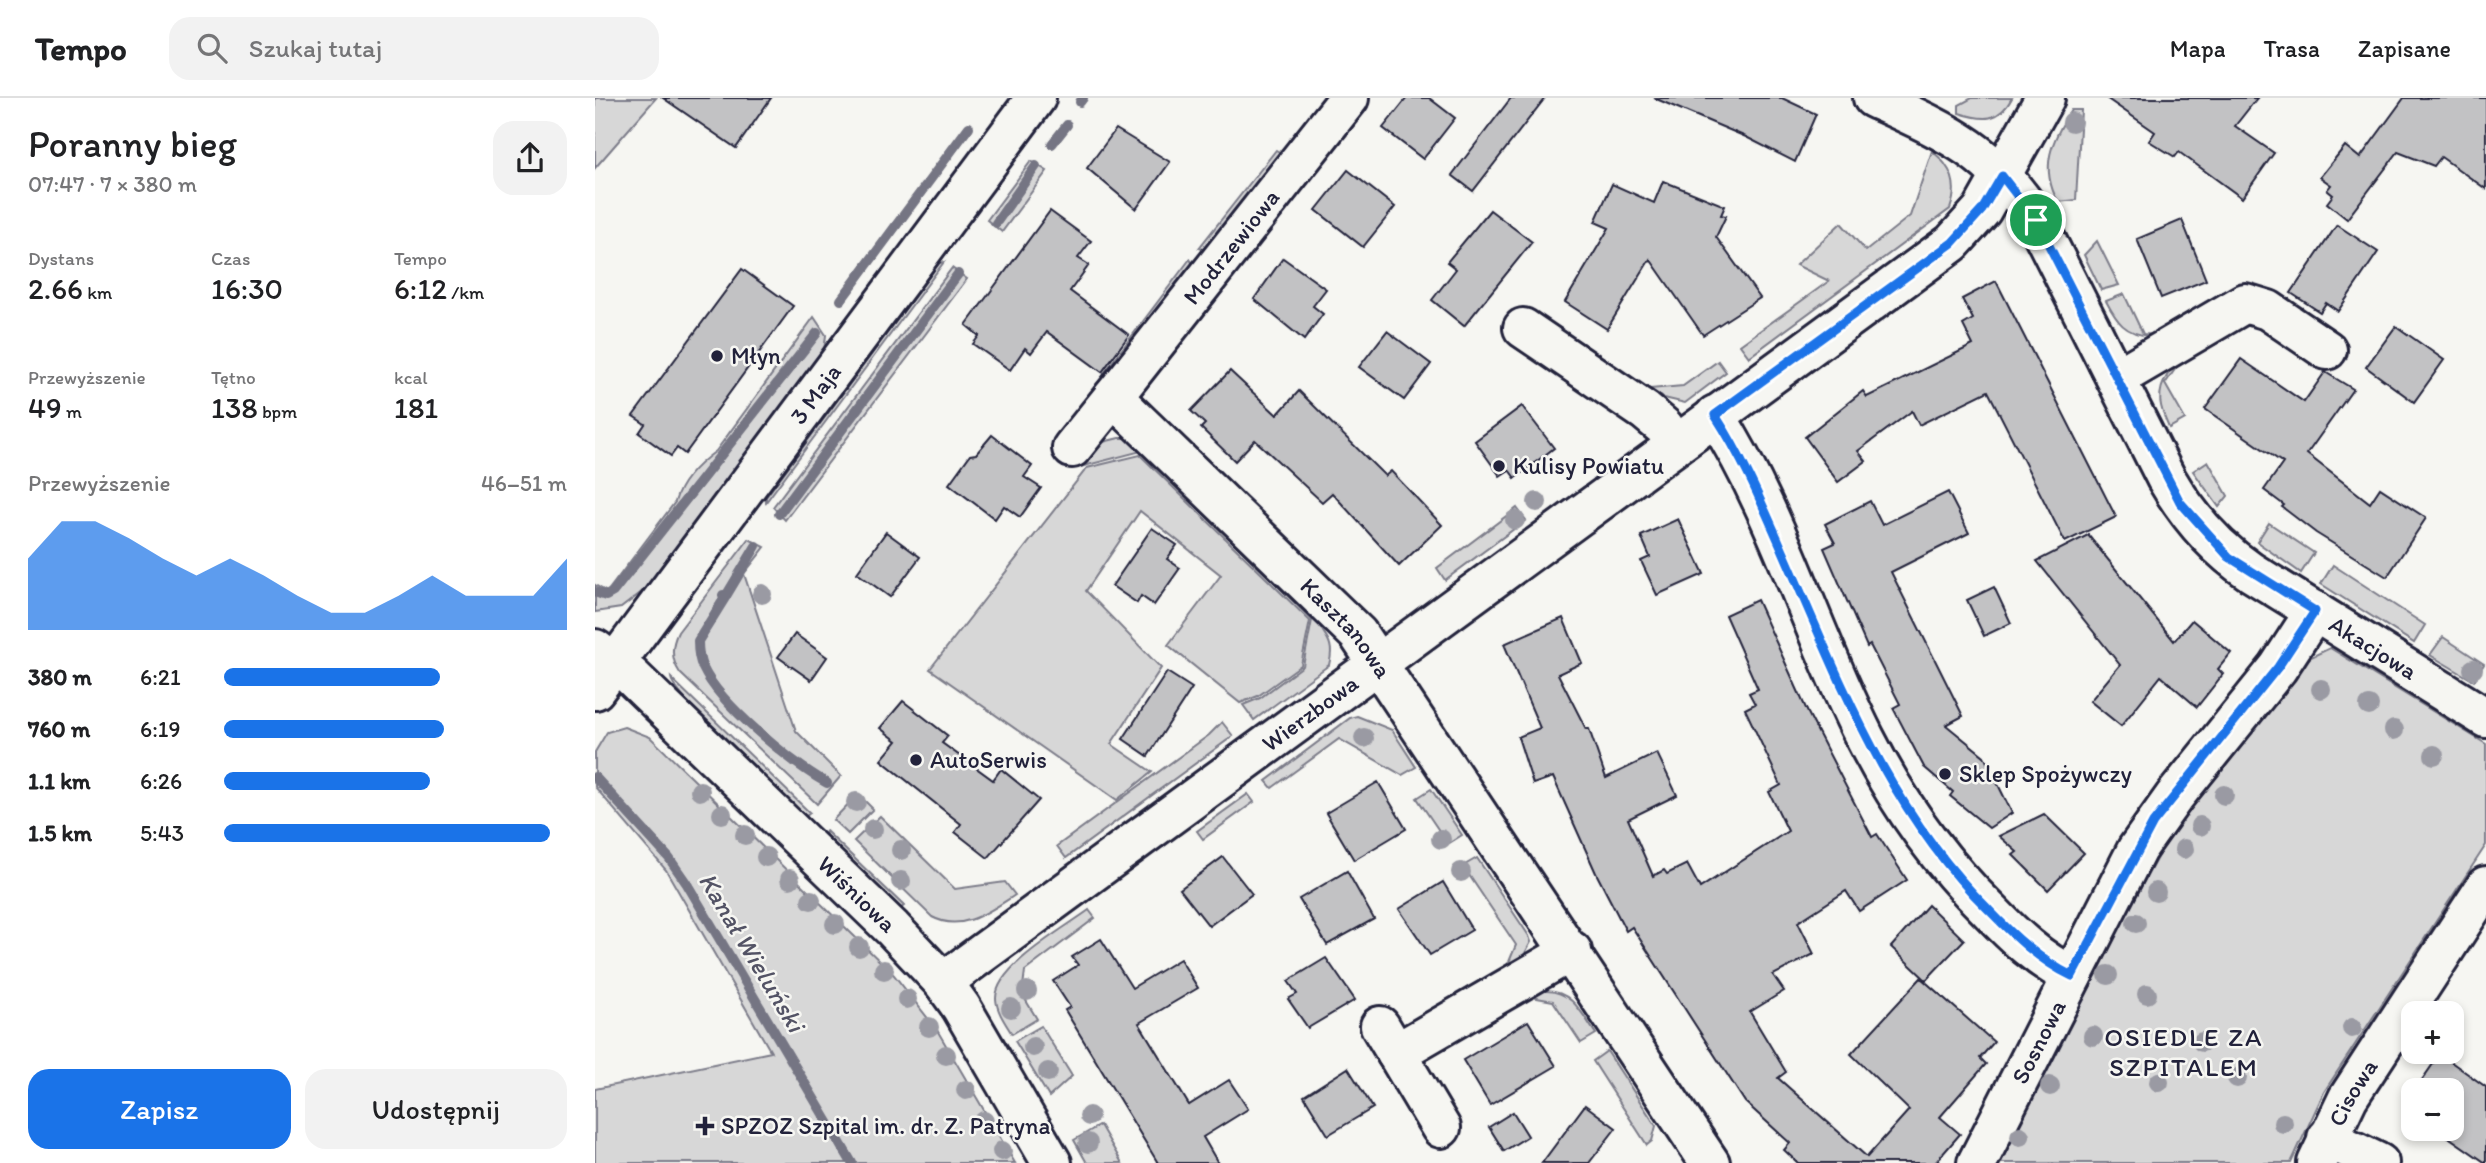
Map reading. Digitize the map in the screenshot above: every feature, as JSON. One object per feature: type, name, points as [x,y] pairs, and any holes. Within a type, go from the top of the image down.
[{"type":"street","name":"3 Maja","points":[[601,668],[1036,98]]},
{"type":"street","name":"Modrzewiowa","points":[[1113,397],[1349,98]]},
{"type":"street","name":"Akacjowa","points":[[1873,98],[1957,137],[1984,157],[2002,176],[2036,220],[2166,478],[2196,523],[2229,557],[2486,718]]},
{"type":"street","name":"Wierzbowa","points":[[943,982],[1675,443],[1952,243],[1982,210],[2045,98]]},
{"type":"street","points":[[2117,378],[2245,303],[2268,310],[2327,349]]},
{"type":"street","points":[[1523,328],[1645,411],[1664,427],[1675,443]]},
{"type":"street","points":[[1072,448],[1113,397]]},
{"type":"street","name":"Kasztanowa","points":[[1113,397],[1341,616],[1378,663],[1710,1163]]},
{"type":"street","points":[[1715,415],[1746,467],[1864,736],[1893,787],[1931,846],[1958,879],[2036,954],[2072,976]]},
{"type":"street","name":"Sosnowa","points":[[1977,1163],[2153,823],[2278,667],[2315,611]]},
{"type":"street","name":"Wiśniowa","points":[[601,668],[640,684],[943,982],[961,1007],[1052,1163]]},
{"type":"street","name":"Cisowa","points":[[2322,1151],[2348,1098],[2486,886]]},
{"type":"street","points":[[1441,1128],[1388,1039],[1571,951]]},
{"type":"street","points":[[2322,1151],[2379,1163]]},
{"type":"shaded area","points":[[595,98],[656,98],[595,168]]},
{"type":"shaded area","points":[[1972,98],[2012,98],[2002,112],[1990,118],[1983,118],[1959,113],[1959,105]]},
{"type":"shaded area","points":[[2071,110],[2081,110],[2076,200],[2058,202],[2049,177],[2050,154],[2058,132]]},
{"type":"shaded area","points":[[1276,150],[1281,153],[1207,250],[1199,248]]},
{"type":"shaded area","points":[[1932,151],[1945,163],[1952,177],[1954,192],[1950,209],[1749,357],[1740,345],[1829,281],[1796,265],[1841,223],[1866,251],[1910,216]]},
{"type":"shaded area","points":[[1031,161],[1047,171],[1002,232],[987,220]]},
{"type":"shaded area","points":[[2097,241],[2119,285],[2101,290],[2084,255]]},
{"type":"shaded area","points":[[1190,259],[1194,266],[1109,375],[1104,373]]},
{"type":"shaded area","points":[[944,262],[766,502],[766,497],[939,263]]},
{"type":"shaded area","points":[[952,268],[967,279],[785,520],[773,507]]},
{"type":"shaded area","points":[[2124,294],[2143,334],[2163,335],[2151,344],[2150,336],[2134,333],[2123,326],[2106,301]]},
{"type":"shaded area","points":[[814,317],[826,335],[824,351],[643,591],[621,608],[595,612],[595,585],[607,592],[675,502],[686,480],[716,451]]},
{"type":"shaded area","points":[[2248,319],[2180,362],[2165,384],[2185,419],[2169,428],[2160,401],[2161,388],[2168,374],[2162,368]]},
{"type":"shaded area","points":[[1718,361],[1726,372],[1685,403],[1664,398],[1650,389],[1683,386]]},
{"type":"shaded area","points":[[1131,438],[1316,614],[1331,648],[1329,665],[1254,720],[1243,705],[1260,698],[1303,666],[1312,620],[1141,451],[1084,466],[1090,459],[1086,454],[1103,442]]},
{"type":"shaded area","points":[[1140,455],[1310,621],[1301,665],[1258,696],[1240,703],[1168,645],[1221,575],[1140,511],[1086,591],[1161,668],[1111,744],[1152,772],[1117,800],[930,669],[1087,468]]},
{"type":"shaded area","points":[[2208,461],[2228,496],[2219,507],[2193,471]]},
{"type":"shaded area","points":[[1517,508],[1526,520],[1445,580],[1437,568]]},
{"type":"shaded area","points":[[2269,523],[2314,553],[2301,573],[2257,542]]},
{"type":"shaded area","points":[[749,539],[765,547],[744,574],[796,731],[841,776],[817,804],[680,673],[674,658],[673,648],[678,632]]},
{"type":"shaded area","points":[[2333,565],[2425,625],[2414,643],[2321,584]]},
{"type":"shaded area","points":[[2443,637],[2484,664],[2474,681],[2430,655]]},
{"type":"shaded area","points":[[2330,648],[2486,744],[2486,845],[2324,1092],[2291,1163],[1997,1163],[2172,830],[2293,672],[2311,657]]},
{"type":"shaded area","points":[[671,678],[810,813],[805,817],[731,746],[690,704]]},
{"type":"shaded area","points":[[1357,716],[1392,730],[1416,767],[1402,775],[1339,739],[1272,788],[1266,781],[1350,718]]},
{"type":"shaded area","points":[[1222,722],[1233,736],[1066,858],[1057,846],[1209,735]]},
{"type":"shaded area","points":[[624,727],[650,737],[894,975],[937,1030],[1015,1163],[595,1163],[595,1089],[771,1052],[666,870],[595,787],[595,752],[607,732]]},
{"type":"shaded area","points":[[1431,789],[1462,835],[1448,844],[1417,798]]},
{"type":"shaded area","points":[[858,794],[873,809],[848,834],[833,820]]},
{"type":"shaded area","points":[[1248,794],[1254,802],[1203,839],[1197,831]]},
{"type":"shaded area","points":[[880,816],[955,889],[1005,882],[1015,895],[986,913],[965,921],[954,923],[932,917],[854,841]]},
{"type":"shaded area","points":[[826,831],[904,906],[900,909],[825,837]]},
{"type":"shaded area","points":[[1477,858],[1529,936],[1531,942],[1524,955],[1528,962],[1506,969],[1516,945],[1463,866]]},
{"type":"shaded area","points":[[1089,910],[1095,918],[1025,971],[1022,994],[1037,1019],[1012,1034],[1002,1018],[996,999],[1007,974],[1033,949]]},
{"type":"shaded area","points":[[1542,984],[1546,991],[1570,999],[1596,1034],[1581,1043],[1553,1001],[1526,996]]},
{"type":"shaded area","points":[[1041,1026],[1072,1076],[1049,1097],[1015,1041]]},
{"type":"shaded area","points":[[1607,1051],[1656,1126],[1652,1141],[1647,1145],[1593,1061]]},
{"type":"shaded area","points":[[1100,1125],[1122,1163],[1087,1163],[1074,1140]]},
{"type":"building","points":[[663,98],[771,98],[736,148]]},
{"type":"building","points":[[1407,98],[1429,98],[1455,118],[1423,159],[1383,128]]},
{"type":"building","points":[[1511,98],[1545,98],[1473,191],[1452,175]]},
{"type":"building","points":[[1654,98],[1782,98],[1816,114],[1795,162],[1746,137]]},
{"type":"building","points":[[2106,98],[2257,98],[2235,126],[2274,153],[2242,198],[2179,152],[2175,157],[2149,141],[2155,132]]},
{"type":"building","points":[[2404,98],[2486,98],[2486,189],[2441,157],[2434,166],[2398,152],[2347,219],[2327,203],[2333,195],[2327,190],[2331,185],[2320,177],[2345,146],[2360,158]]},
{"type":"building","points":[[1116,129],[1170,162],[1136,209],[1087,168]]},
{"type":"building","points":[[1348,170],[1395,207],[1363,247],[1316,210]]},
{"type":"building","points":[[1663,181],[1725,206],[1721,215],[1726,216],[1716,237],[1760,298],[1703,335],[1650,259],[1607,329],[1565,302],[1609,228],[1595,222],[1612,184],[1654,203]]},
{"type":"building","points":[[1490,210],[1532,242],[1464,326],[1432,300],[1456,269],[1447,262]]},
{"type":"building","points":[[1050,211],[1091,241],[1078,258],[1089,265],[1070,291],[1129,335],[1102,372],[1047,332],[1031,353],[1025,348],[1010,370],[973,344],[979,336],[966,325]]},
{"type":"building","points":[[2182,220],[2206,280],[2161,298],[2137,239]]},
{"type":"building","points":[[2337,225],[2378,252],[2338,311],[2326,303],[2320,312],[2291,293]]},
{"type":"building","points":[[1283,258],[1326,289],[1313,306],[1323,314],[1304,340],[1254,299]]},
{"type":"building","points":[[742,269],[793,306],[685,454],[677,448],[671,456],[639,433],[645,424],[633,416]]},
{"type":"building","points":[[1996,281],[2116,517],[2065,542],[1988,391],[1919,425],[1912,411],[1858,451],[1866,461],[1838,482],[1805,437],[1863,391],[1867,397],[1973,345],[1963,325],[1973,319],[1962,299]]},
{"type":"building","points":[[2396,326],[2444,360],[2414,402],[2366,367]]},
{"type":"building","points":[[1387,331],[1431,364],[1404,400],[1359,367]]},
{"type":"building","points":[[2241,359],[2304,402],[2325,372],[2353,389],[2307,454],[2370,503],[2380,488],[2426,518],[2387,577],[2316,533],[2282,507],[2284,505],[2264,490],[2283,463],[2205,409]]},
{"type":"building","points":[[1230,371],[1277,415],[1299,391],[1385,476],[1391,471],[1442,525],[1399,566],[1332,493],[1322,502],[1255,440],[1235,461],[1201,428],[1205,424],[1191,411]]},
{"type":"building","points":[[1522,406],[1554,448],[1515,478],[1509,470],[1500,476],[1475,441]]},
{"type":"building","points":[[992,435],[1032,466],[1024,477],[1041,488],[1020,517],[1004,506],[995,519],[949,484],[970,455],[976,454]]},
{"type":"building","points":[[1948,492],[1969,533],[1891,572],[1963,716],[1946,725],[1984,756],[2012,813],[1989,828],[1950,796],[1953,792],[1924,767],[1893,708],[1900,704],[1870,645],[1867,647],[1824,548],[1835,543],[1825,524],[1870,501],[1882,525]]},
{"type":"building","points":[[1678,519],[1704,574],[1657,595],[1641,561],[1650,557],[1641,536]]},
{"type":"building","points":[[1152,528],[1177,545],[1167,559],[1180,568],[1154,605],[1141,596],[1137,603],[1112,586]]},
{"type":"building","points":[[886,532],[920,557],[890,597],[857,573]]},
{"type":"building","points":[[2088,535],[2174,641],[2192,620],[2231,653],[2218,669],[2223,674],[2197,707],[2161,676],[2121,726],[2090,701],[2120,665],[2037,561]]},
{"type":"building","points":[[1994,587],[2011,623],[1984,636],[1967,600]]},
{"type":"building","points":[[1757,600],[1808,713],[1872,837],[1877,834],[1907,880],[1859,911],[1846,891],[1798,922],[1814,954],[1773,975],[1784,991],[1750,1012],[1786,1072],[1778,1078],[1867,1157],[1909,1110],[1851,1054],[1921,978],[1994,1042],[1980,1058],[1986,1064],[1940,1117],[1960,1134],[1935,1163],[1798,1163],[1784,1150],[1790,1143],[1745,1102],[1632,927],[1626,931],[1596,873],[1553,777],[1533,784],[1518,737],[1540,728],[1504,644],[1563,618],[1582,663],[1558,674],[1586,729],[1589,729],[1606,778],[1657,753],[1677,795],[1628,819],[1653,876],[1664,870],[1667,874],[1687,864],[1700,888],[1788,831],[1769,792],[1781,785],[1745,709],[1755,704],[1749,693],[1758,689],[1725,615]]},
{"type":"building","points":[[795,634],[827,657],[811,680],[778,657]]},
{"type":"building","points":[[1167,672],[1192,688],[1148,756],[1123,739]]},
{"type":"building","points":[[903,701],[948,736],[942,743],[993,780],[1001,769],[1039,800],[988,858],[955,832],[961,824],[881,760],[897,741],[880,728]]},
{"type":"building","points":[[1378,782],[1406,829],[1354,860],[1326,813]]},
{"type":"building","points":[[2044,814],[2084,853],[2048,890],[2013,855],[2017,852],[1999,836]]},
{"type":"building","points":[[1223,857],[1252,894],[1209,926],[1180,889]]},
{"type":"building","points":[[1347,871],[1374,919],[1327,945],[1299,899]]},
{"type":"building","points":[[1443,882],[1472,930],[1430,955],[1399,909]]},
{"type":"building","points":[[1928,905],[1964,940],[1926,980],[1891,947]]},
{"type":"building","points":[[1101,939],[1132,988],[1180,959],[1198,988],[1139,1023],[1189,1105],[1229,1080],[1248,1109],[1203,1137],[1218,1163],[1158,1163],[1065,1010],[1070,1007],[1053,981],[1078,965],[1072,957]]},
{"type":"building","points":[[1326,958],[1355,1000],[1308,1028],[1288,999],[1297,994],[1288,981]]},
{"type":"building","points":[[1528,1021],[1556,1066],[1490,1105],[1463,1060]]},
{"type":"building","points":[[2433,1064],[2454,1064],[2486,1087],[2486,1163],[2454,1141],[2464,1141],[2464,1078],[2423,1078]]},
{"type":"building","points":[[1348,1068],[1373,1108],[1328,1135],[1304,1096]]},
{"type":"building","points":[[1585,1105],[1616,1128],[1589,1163],[1542,1163]]},
{"type":"building","points":[[1513,1112],[1528,1136],[1504,1151],[1489,1127]]},
{"type":"waterway","points":[[1080,102],[1083,98]]},
{"type":"waterway","points":[[1052,144],[1067,125]]},
{"type":"waterway","points":[[841,300],[969,127]]},
{"type":"waterway","points":[[996,223],[1036,166]]},
{"type":"waterway","points":[[779,514],[958,274]]},
{"type":"waterway","points":[[595,592],[606,596],[613,592],[817,333]]},
{"type":"waterway","points":[[723,595],[726,596],[756,546]]},
{"type":"waterway","points":[[726,596],[698,641],[703,668],[725,699],[758,732],[795,762],[827,783]]},
{"type":"waterway","name":"Kanał Wieluński","points":[[595,777],[669,858],[687,884],[852,1163]]},
{"type":"place","name":"Młyn","points":[[717,356]]},
{"type":"place","name":"Kulisy Powiatu","points":[[1499,466]]},
{"type":"place","name":"AutoSerwis","points":[[916,760]]},
{"type":"place","name":"Sklep Spożywczy","points":[[1945,774]]},
{"type":"place","name":"SPZOZ Szpital im. dr. Z. Patryna","points":[[705,1126]]},
{"type":"district","name":"OSIEDLE ZA SZPITALEM","points":[[2184,1052]]},
{"type":"route","points":[[2002,176],[2021,197],[2036,220],[2180,502],[2229,557],[2315,611],[2278,667],[2153,823],[2072,976],[2036,954],[1958,879],[1931,846],[1893,787],[1864,736],[1746,467],[1715,415],[1952,243],[1972,224],[2002,176]]}]
